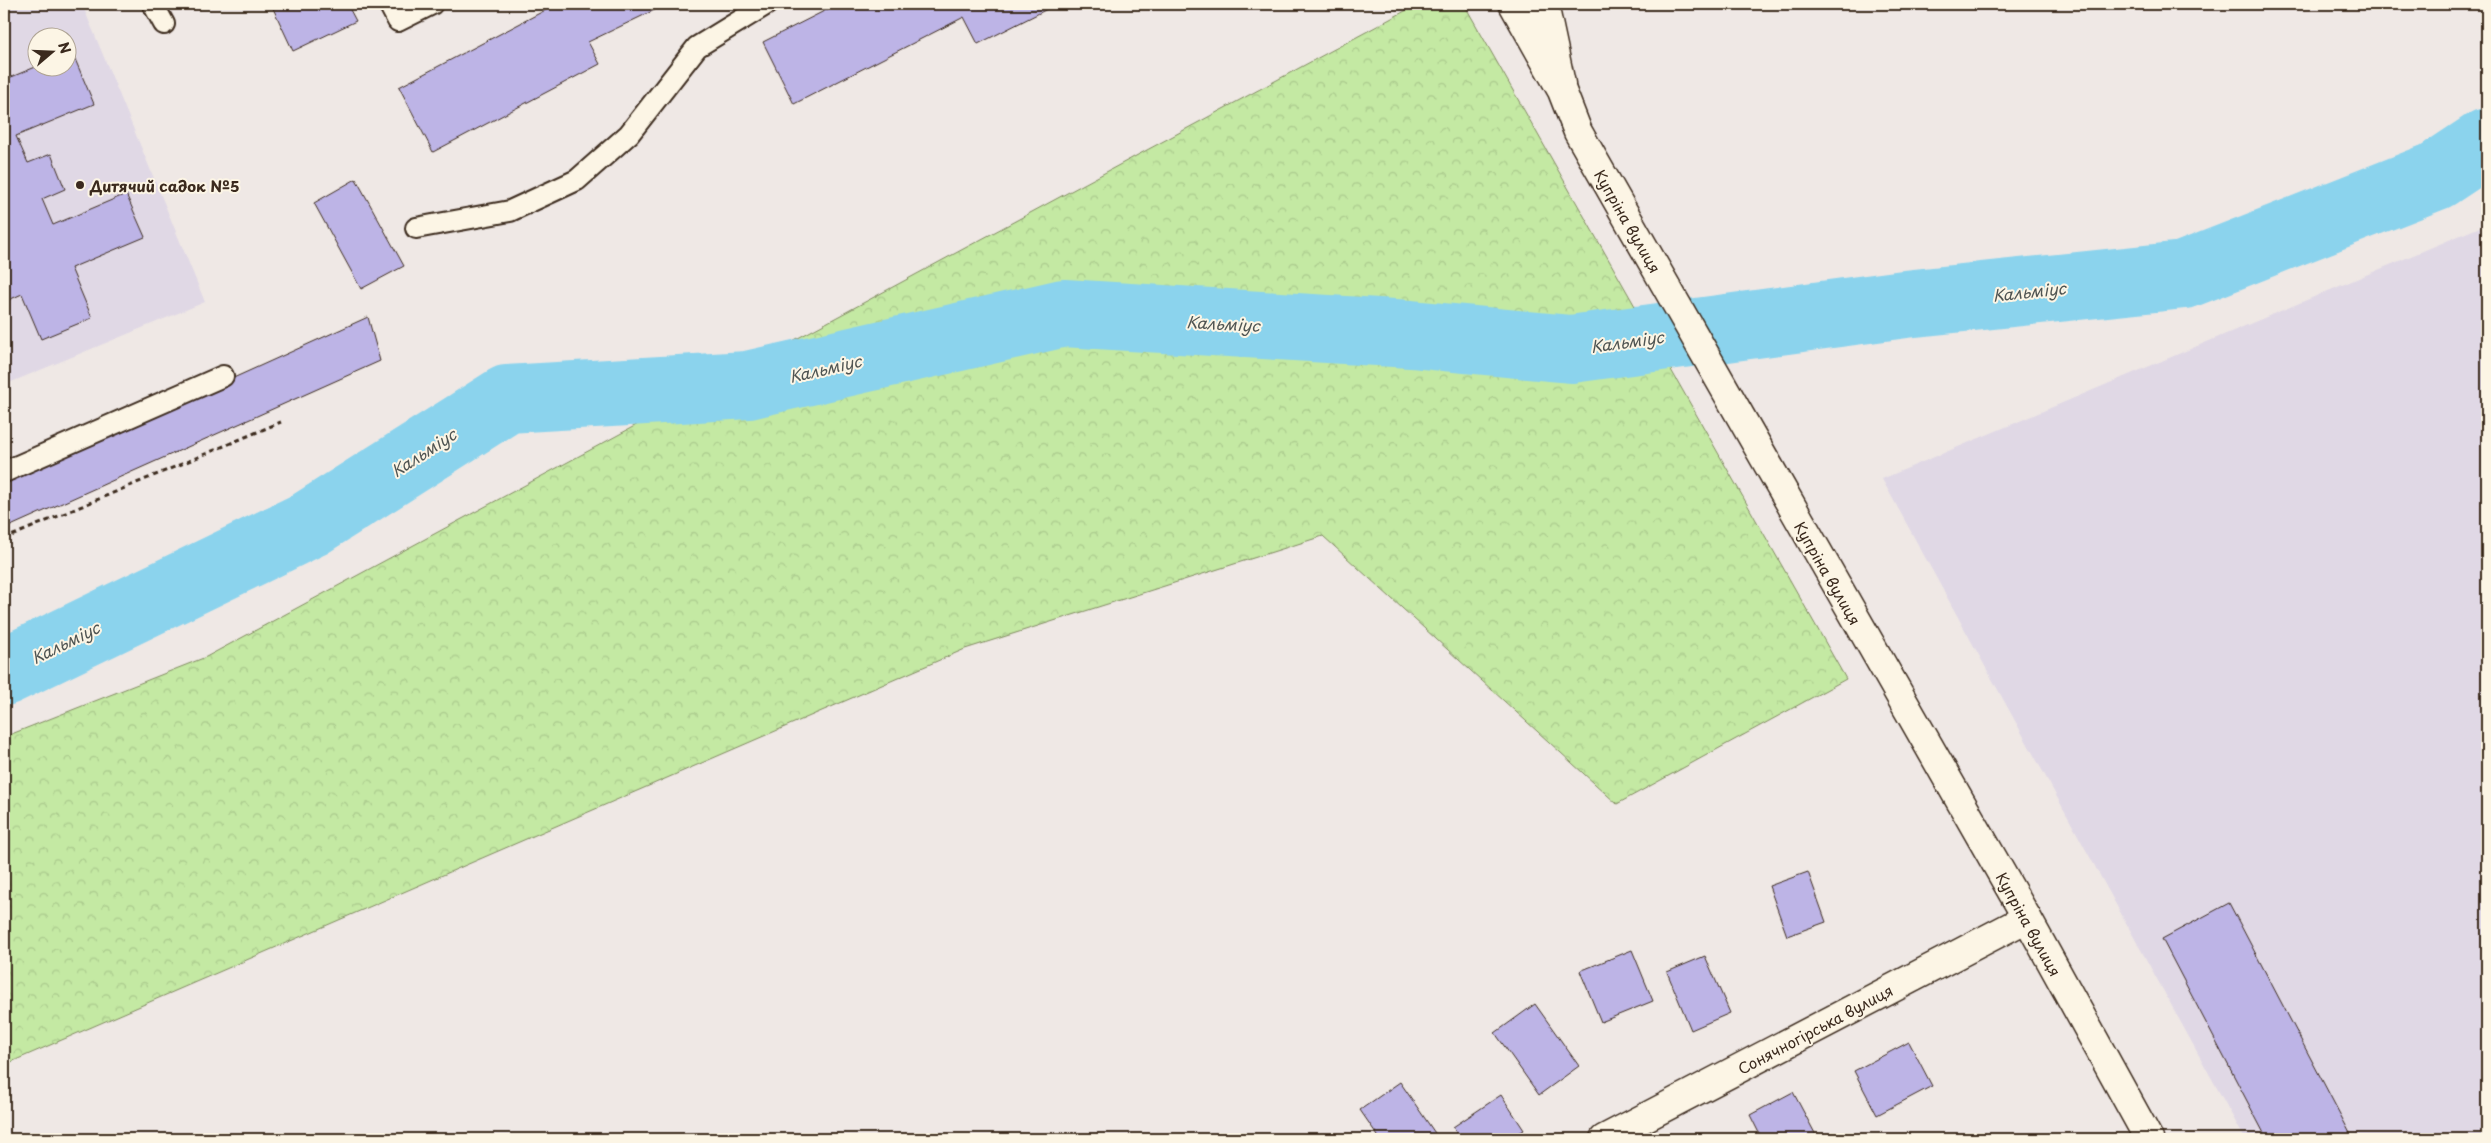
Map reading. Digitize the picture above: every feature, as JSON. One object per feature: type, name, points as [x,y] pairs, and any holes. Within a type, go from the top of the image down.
[{"type":"main road","name":"Купріна вулиця","points":[[1513,4],[1562,90],[1578,132],[1811,543],[2027,918],[2149,1139]]},
{"type":"main road","points":[[1544,4],[1562,90]]},
{"type":"main road","name":"Сонячногірська вулиця","points":[[1604,1139],[2027,918]]},
{"type":"lane","points":[[153,4],[164,24]]},
{"type":"lane","points":[[389,4],[398,21],[432,4]]},
{"type":"lane","points":[[416,228],[510,211],[577,180],[629,134],[696,47],[767,4]]},
{"type":"lane","points":[[4,472],[223,376]]},
{"type":"path","points":[[4,539],[281,422]]},
{"type":"shaded area","name":"Дитячий садок №5","points":[[4,4],[82,4],[205,302],[4,385]]},
{"type":"shaded area","points":[[2487,224],[2487,1139],[2245,1139],[1882,479]]},
{"type":"green space","points":[[1418,4],[1464,4],[1846,679],[1617,804],[1323,536],[965,649],[4,1065],[4,737],[206,657]]},
{"type":"building","points":[[271,4],[347,4],[356,21],[293,51]]},
{"type":"building","points":[[557,4],[667,4],[588,42],[600,64],[433,152],[399,87]]},
{"type":"building","points":[[838,4],[1057,4],[978,44],[964,17],[794,104],[763,42]]},
{"type":"building","points":[[78,66],[94,104],[16,136],[28,163],[51,154],[65,189],[42,199],[53,225],[126,194],[145,237],[71,268],[92,318],[41,339],[22,294],[4,302],[4,80],[28,70],[28,78],[78,78]]},
{"type":"building","points":[[356,179],[404,266],[361,289],[314,203]]},
{"type":"building","points":[[368,317],[380,361],[4,529],[4,482]]},
{"type":"building","points":[[1808,872],[1826,922],[1787,936],[1769,886]]},
{"type":"building","points":[[2229,903],[2353,1139],[2267,1139],[2162,939]]},
{"type":"building","points":[[1632,950],[1653,1001],[1601,1022],[1580,971]]},
{"type":"building","points":[[1705,956],[1730,1013],[1691,1030],[1667,972]]},
{"type":"building","points":[[1535,1004],[1579,1066],[1539,1095],[1495,1033]]},
{"type":"building","points":[[1909,1042],[1932,1086],[1877,1115],[1854,1071]]},
{"type":"building","points":[[1400,1082],[1439,1139],[1380,1139],[1360,1110]]},
{"type":"building","points":[[1793,1092],[1818,1139],[1751,1139],[1760,1135],[1750,1115]]},
{"type":"building","points":[[1501,1095],[1524,1130],[1509,1139],[1461,1139],[1453,1127]]},
{"type":"waterway","name":"Кальміус","points":[[4,672],[310,524],[507,399],[748,385],[1064,313],[1411,334],[1571,349],[1905,304],[2184,275],[2436,176],[2487,142]]},
{"type":"place","name":"Дитячий садок №5","points":[[80,185]]}]
